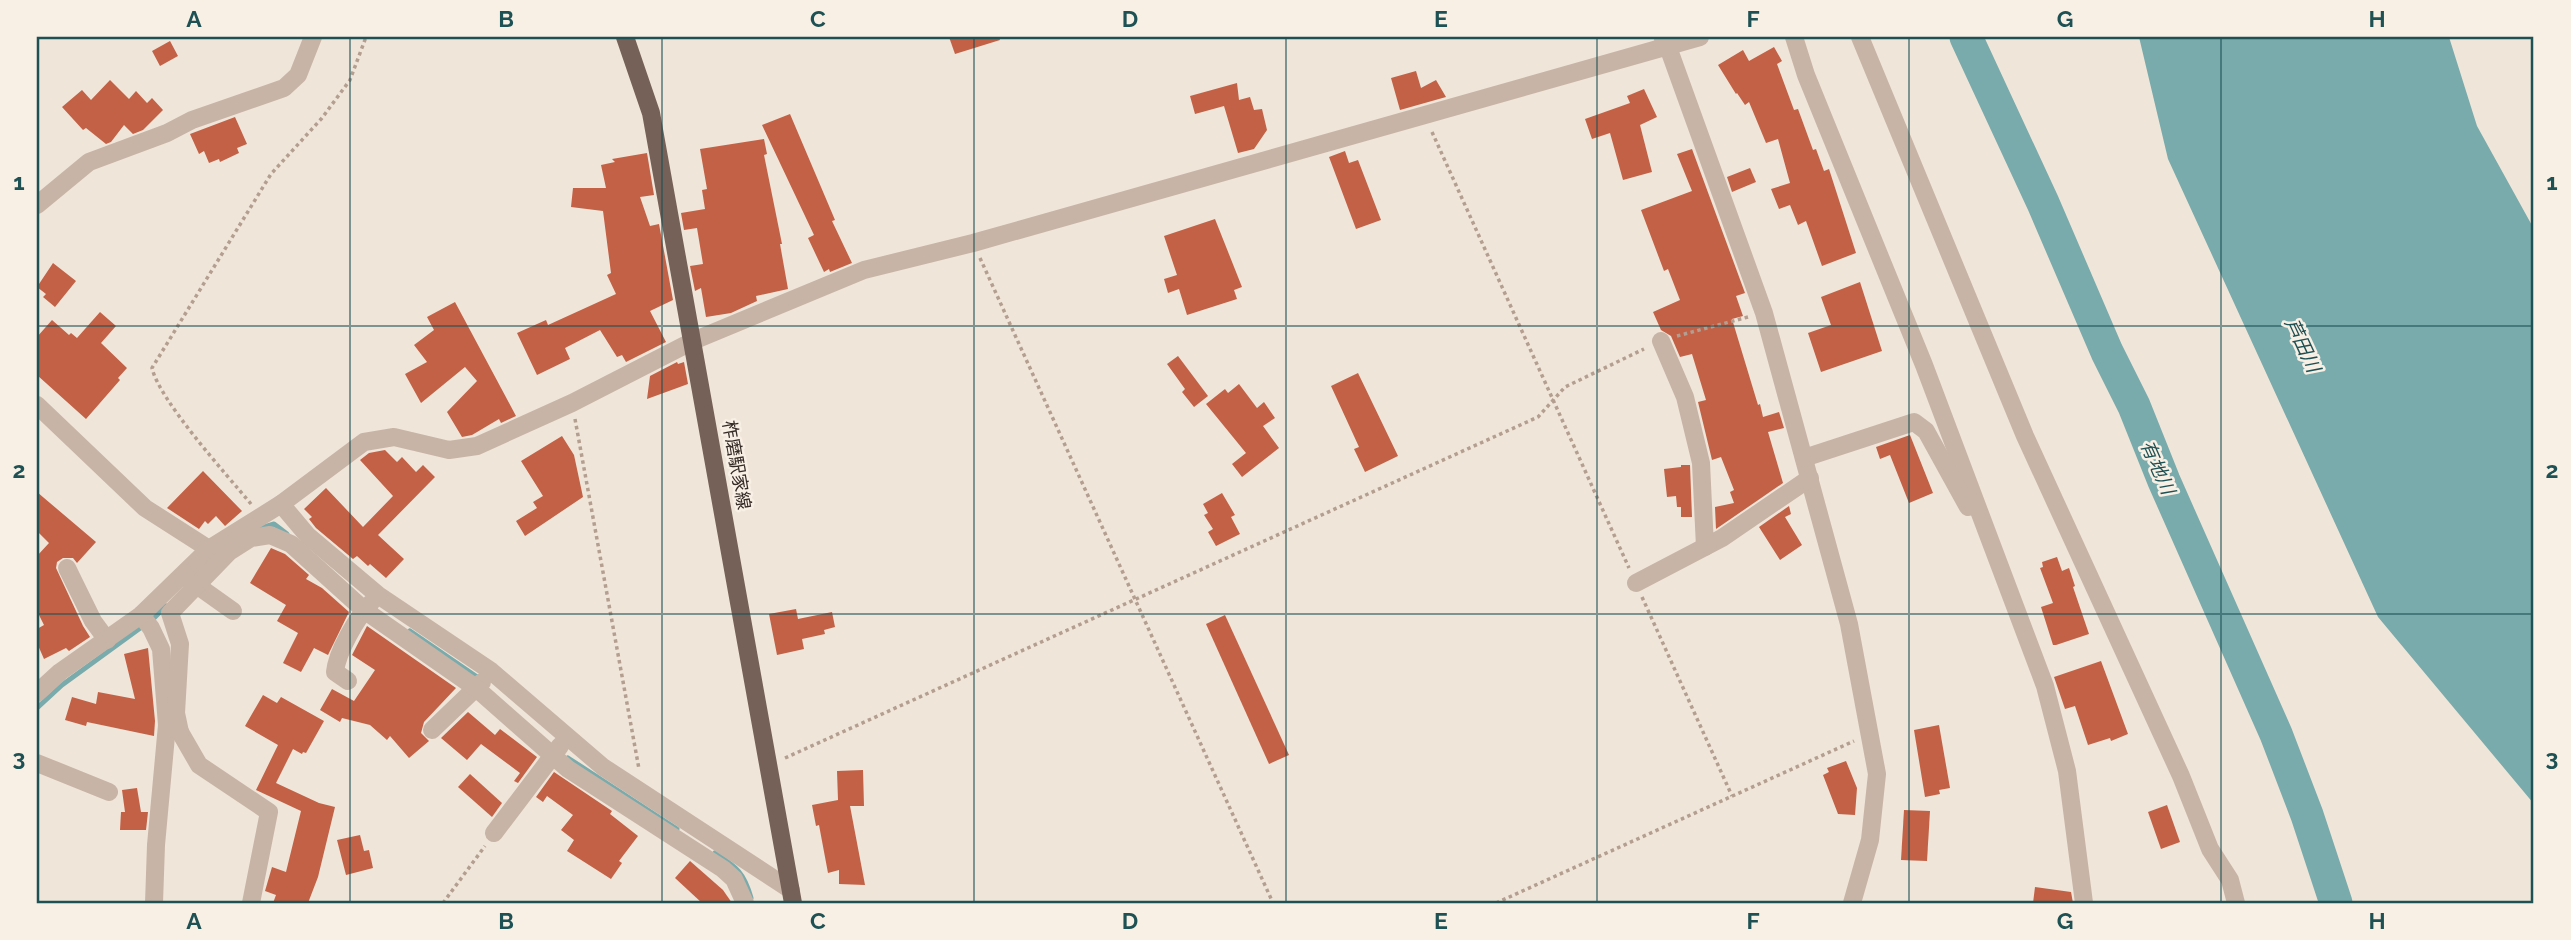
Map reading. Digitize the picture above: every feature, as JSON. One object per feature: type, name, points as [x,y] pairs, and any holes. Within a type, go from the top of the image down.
[{"type":"main road","name":"柞磨駅家線","points":[[625,37],[651,113],[792,897]]},
{"type":"street","points":[[37,205],[89,162],[167,133],[192,120],[284,88],[298,75],[313,37]]},
{"type":"street","points":[[154,903],[156,845],[176,713],[180,645],[170,613],[209,549],[281,504],[365,442],[394,437],[449,450],[477,446],[572,403],[693,341],[864,270],[973,243],[1424,116],[1665,42],[1700,37]]},
{"type":"street","points":[[1794,37],[1924,365],[2045,686],[2067,771],[2084,903]]},
{"type":"street","points":[[1860,37],[2025,436],[2181,776],[2210,849],[2230,880],[2236,903]]},
{"type":"street","points":[[1665,42],[1764,313],[1849,624],[1877,774],[1870,840],[1852,903]]},
{"type":"street","points":[[1661,341],[1685,397],[1701,463],[1705,547]]},
{"type":"street","points":[[37,405],[145,508],[209,549]]},
{"type":"street","points":[[1804,458],[1914,422],[1926,431],[1968,508],[1979,512]]},
{"type":"street","points":[[1636,583],[1722,538],[1810,478]]},
{"type":"street","points":[[281,504],[308,536],[378,595],[491,671],[603,767],[792,897]]},
{"type":"street","points":[[37,693],[60,672],[107,640],[146,620],[190,581],[229,552],[251,538],[270,535],[291,544],[364,610],[477,688],[568,769],[723,869],[734,879],[745,903]]},
{"type":"street","points":[[67,568],[93,621],[107,640]]},
{"type":"street","points":[[190,581],[233,611]]},
{"type":"street","points":[[348,681],[335,671],[336,661],[364,610],[378,595]]},
{"type":"street","points":[[146,620],[161,649],[174,729],[199,765],[269,812],[251,903]]},
{"type":"street","points":[[432,730],[477,688],[491,671]]},
{"type":"street","points":[[494,832],[567,738]]},
{"type":"street","points":[[37,762],[109,792]]},
{"type":"path","points":[[261,517],[176,411],[155,379],[152,368],[271,174],[322,117],[349,80],[366,37]]},
{"type":"path","points":[[1424,116],[1732,796]]},
{"type":"path","points":[[973,243],[1273,903]]},
{"type":"path","points":[[769,760],[789,757],[1538,417],[1566,387],[1661,341],[1764,313]]},
{"type":"path","points":[[572,403],[640,776],[635,788]]},
{"type":"path","points":[[1496,903],[1870,734]]},
{"type":"path","points":[[443,903],[494,832]]},
{"type":"water","name":"芦田川","points":[[2139,37],[2449,37],[2477,126],[2534,229],[2534,804],[2378,617],[2168,159]]},
{"type":"building","points":[[949,37],[999,37],[1000,40],[955,54]]},
{"type":"building","points":[[170,41],[178,56],[160,66],[152,51]]},
{"type":"building","points":[[1774,47],[1782,61],[1777,64],[1794,110],[1798,109],[1824,171],[1829,169],[1856,253],[1822,266],[1806,221],[1798,225],[1790,205],[1779,209],[1771,189],[1790,183],[1778,139],[1766,143],[1749,102],[1745,105],[1718,65],[1743,50],[1749,61]]},
{"type":"building","points":[[1416,71],[1421,88],[1436,80],[1446,97],[1400,110],[1391,78]]},
{"type":"building","points":[[110,80],[129,99],[136,91],[147,103],[152,98],[163,110],[143,130],[133,134],[124,125],[111,142],[106,144],[86,128],[83,130],[62,107],[82,90],[91,100]]},
{"type":"building","points":[[1237,83],[1239,100],[1250,97],[1254,110],[1262,109],[1267,130],[1254,149],[1238,153],[1224,106],[1195,114],[1190,96]]},
{"type":"building","points":[[1644,89],[1657,117],[1640,125],[1652,172],[1623,180],[1610,133],[1592,139],[1585,119],[1630,103],[1627,96]]},
{"type":"building","points":[[790,114],[835,220],[832,221],[852,263],[830,272],[829,269],[824,272],[808,238],[814,235],[762,125]]},
{"type":"building","points":[[235,117],[247,144],[237,148],[239,153],[220,162],[219,159],[209,163],[204,151],[199,154],[190,134]]},
{"type":"building","points":[[764,139],[767,154],[764,155],[788,289],[756,296],[757,301],[731,313],[706,317],[701,288],[695,291],[690,266],[703,264],[697,228],[684,230],[681,213],[705,209],[702,190],[707,189],[700,149]]},
{"type":"building","points":[[1692,149],[1745,293],[1736,296],[1743,316],[1732,319],[1758,405],[1760,404],[1763,417],[1779,412],[1784,428],[1768,432],[1783,483],[1716,529],[1715,507],[1734,503],[1730,492],[1734,490],[1721,457],[1712,460],[1698,402],[1706,400],[1692,354],[1680,357],[1671,336],[1661,330],[1653,312],[1680,300],[1668,269],[1664,271],[1641,210],[1692,191],[1677,154]]},
{"type":"building","points":[[1345,151],[1349,163],[1358,160],[1381,220],[1356,229],[1329,157]]},
{"type":"building","points":[[647,153],[654,195],[640,197],[650,226],[659,224],[673,300],[650,311],[666,342],[626,362],[622,355],[617,357],[600,330],[565,348],[570,359],[537,375],[517,333],[546,320],[548,325],[616,294],[607,275],[611,273],[603,211],[571,207],[573,188],[606,188],[601,165],[615,162],[612,159]]},
{"type":"building","points":[[1750,168],[1756,182],[1732,192],[1727,177]]},
{"type":"building","points":[[1215,219],[1242,287],[1234,290],[1237,299],[1187,315],[1179,289],[1168,293],[1164,279],[1177,275],[1164,236]]},
{"type":"building","points":[[53,263],[76,281],[55,307],[43,297],[46,294],[37,287]]},
{"type":"building","points":[[1860,282],[1882,351],[1821,372],[1808,333],[1831,325],[1821,297]]},
{"type":"building","points":[[455,302],[516,416],[501,423],[499,419],[472,435],[462,437],[447,412],[477,381],[465,367],[421,403],[405,374],[427,362],[414,345],[434,330],[427,317]]},
{"type":"building","points":[[100,312],[116,326],[101,343],[127,368],[86,419],[37,375],[37,337],[52,320],[69,335],[71,333],[77,338]]},
{"type":"building","points":[[1178,356],[1208,396],[1194,407],[1182,392],[1185,389],[1167,364]]},
{"type":"building","points":[[677,362],[684,362],[688,384],[647,399],[650,376]]},
{"type":"building","points":[[1358,373],[1398,456],[1365,472],[1354,449],[1359,447],[1331,386]]},
{"type":"building","points":[[1239,384],[1257,408],[1264,402],[1275,418],[1263,426],[1279,448],[1242,477],[1232,464],[1246,453],[1206,404],[1225,389],[1228,393]]},
{"type":"building","points":[[1910,435],[1933,493],[1909,503],[1890,455],[1880,459],[1876,447]]},
{"type":"building","points":[[562,436],[574,455],[583,497],[525,536],[516,521],[537,508],[533,502],[543,496],[521,461]]},
{"type":"building","points":[[385,450],[397,462],[402,457],[416,472],[423,465],[435,477],[378,535],[404,559],[386,578],[357,556],[353,559],[316,528],[309,519],[312,517],[304,509],[326,488],[363,527],[393,496],[360,460],[369,453]]},
{"type":"building","points":[[1690,465],[1692,517],[1681,517],[1681,507],[1677,507],[1676,496],[1667,497],[1664,469]]},
{"type":"building","points":[[203,471],[242,511],[225,526],[216,516],[208,524],[205,521],[199,529],[167,508]]},
{"type":"building","points":[[37,492],[96,542],[77,563],[73,558],[63,558],[57,562],[56,568],[90,637],[69,651],[66,648],[44,659],[37,643],[37,629],[44,625],[37,611],[37,556],[49,543],[37,531]]},
{"type":"building","points":[[1222,493],[1235,515],[1231,517],[1240,534],[1216,546],[1208,532],[1213,529],[1204,515],[1208,513],[1203,504]]},
{"type":"building","points":[[1789,506],[1791,514],[1785,517],[1802,545],[1780,560],[1759,527]]},
{"type":"building","points":[[271,548],[285,554],[309,575],[306,579],[322,588],[349,612],[328,655],[314,648],[301,672],[283,663],[298,633],[277,621],[286,605],[250,583]]},
{"type":"building","points":[[2057,557],[2062,571],[2069,568],[2089,634],[2053,645],[2041,607],[2053,603],[2040,568],[2043,567],[2042,562]]},
{"type":"building","points":[[796,609],[798,619],[832,612],[835,627],[824,630],[825,634],[802,639],[804,649],[777,655],[769,614]]},
{"type":"building","points":[[1225,615],[1289,755],[1269,764],[1206,624]]},
{"type":"building","points":[[367,626],[456,688],[424,722],[421,733],[429,741],[409,758],[390,736],[387,740],[370,725],[342,718],[340,722],[320,710],[332,689],[354,701],[375,670],[352,655]]},
{"type":"building","points":[[148,648],[154,736],[87,722],[86,726],[65,720],[72,697],[96,704],[98,692],[135,699],[124,654]]},
{"type":"building","points":[[2101,661],[2128,734],[2111,741],[2110,738],[2088,745],[2075,706],[2065,709],[2054,677]]},
{"type":"building","points":[[263,695],[277,703],[281,697],[324,721],[306,753],[302,754],[293,749],[276,783],[319,803],[335,807],[318,877],[308,903],[273,903],[276,895],[265,891],[272,867],[286,872],[301,811],[256,790],[278,745],[245,726]]},
{"type":"building","points":[[468,712],[495,735],[500,729],[537,757],[518,783],[514,781],[520,773],[481,744],[467,760],[441,738]]},
{"type":"building","points":[[1939,725],[1950,788],[1939,790],[1940,794],[1925,797],[1914,730]]},
{"type":"building","points":[[1846,761],[1857,788],[1855,815],[1838,814],[1823,775],[1829,772],[1827,768]]},
{"type":"building","points":[[863,770],[864,806],[850,806],[865,885],[839,884],[839,870],[828,873],[819,825],[816,826],[812,805],[838,800],[837,771]]},
{"type":"building","points":[[554,772],[612,811],[610,814],[638,836],[619,861],[622,863],[611,879],[567,851],[574,840],[561,830],[573,815],[547,796],[543,802],[536,797]]},
{"type":"building","points":[[470,774],[502,803],[492,817],[458,787]]},
{"type":"building","points":[[137,788],[141,812],[148,812],[146,830],[120,830],[121,812],[125,812],[122,790]]},
{"type":"building","points":[[2167,805],[2180,842],[2161,849],[2148,812]]},
{"type":"building","points":[[1904,810],[1930,811],[1927,861],[1901,860]]},
{"type":"building","points":[[360,835],[364,851],[369,850],[373,868],[346,875],[337,840]]},
{"type":"building","points":[[690,861],[723,890],[732,903],[702,903],[675,878]]},
{"type":"building","points":[[2035,887],[2071,892],[2073,903],[2033,903]]},
{"type":"waterway","name":"有地川","points":[[1966,37],[2043,203],[2107,352],[2134,406],[2164,481],[2276,734],[2307,815],[2336,903]]},
{"type":"waterway","points":[[258,529],[274,524],[287,534]]},
{"type":"waterway","points":[[37,708],[62,685],[154,618],[166,606]]},
{"type":"waterway","points":[[410,631],[480,679]]},
{"type":"waterway","points":[[568,758],[677,829]]},
{"type":"waterway","points":[[715,853],[738,871],[751,898]]}]
